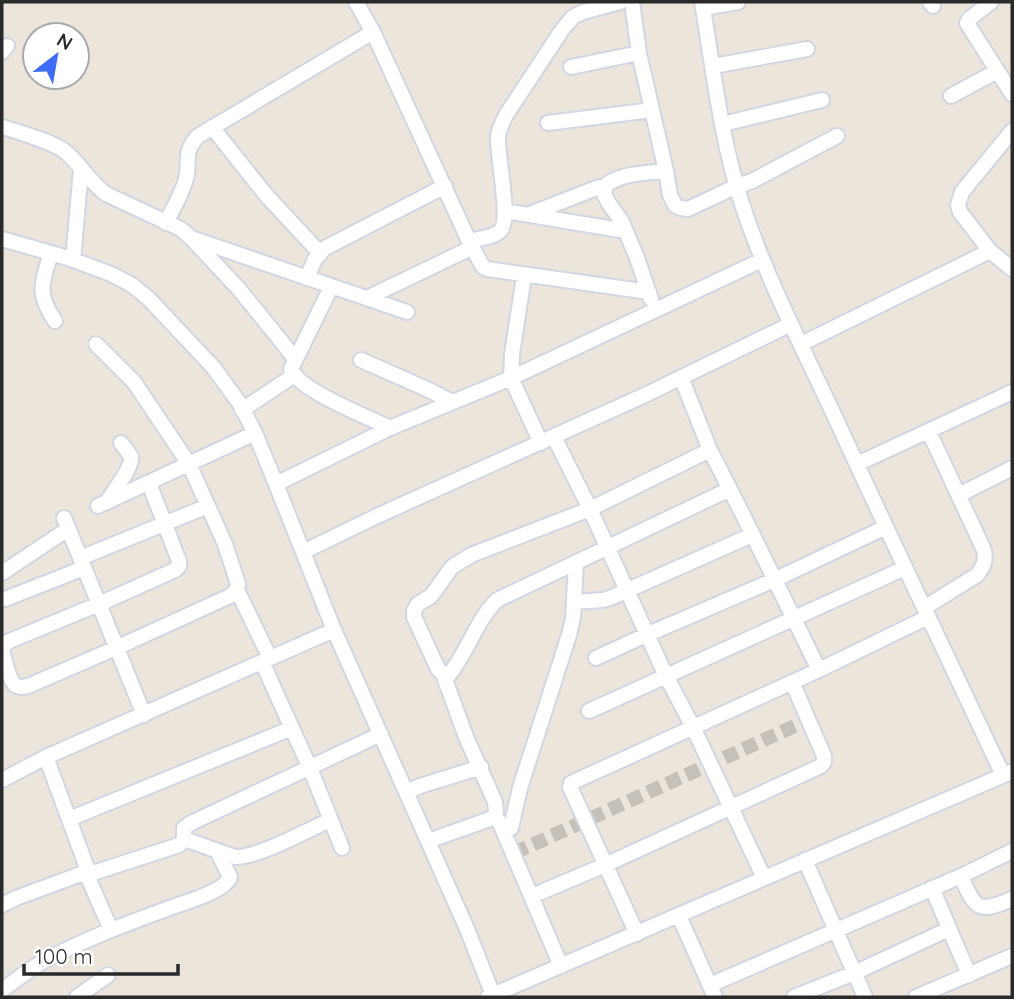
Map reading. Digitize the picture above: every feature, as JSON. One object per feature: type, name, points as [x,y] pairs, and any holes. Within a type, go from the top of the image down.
[{"type":"street","points":[[356,2],[373,32],[483,267],[524,276],[649,292]]},
{"type":"street","points":[[367,298],[501,230],[505,211],[499,165],[500,126],[573,17],[620,2]]},
{"type":"street","points":[[632,2],[639,53],[670,195],[675,205],[688,209],[752,181],[837,136]]},
{"type":"street","points":[[2,239],[73,260],[132,285],[148,298],[213,367],[242,410],[255,433],[334,630],[467,929],[491,996],[1008,773],[926,612],[762,260],[737,186],[702,5],[738,2]]},
{"type":"street","points":[[990,2],[967,23],[1012,94]]},
{"type":"street","points":[[166,223],[185,184],[189,146],[198,136],[373,32]]},
{"type":"street","points":[[713,66],[807,49]]},
{"type":"street","points":[[571,67],[639,53]]},
{"type":"street","points":[[951,96],[997,71]]},
{"type":"street","points":[[723,124],[822,100]]},
{"type":"street","points":[[548,123],[652,110]]},
{"type":"street","points":[[3,127],[59,147],[68,153],[95,186],[106,194],[181,229],[237,288],[295,359]]},
{"type":"street","points":[[212,127],[266,195],[319,253]]},
{"type":"street","points":[[1012,131],[962,192],[958,205],[960,212],[990,251],[1012,269]]},
{"type":"street","points":[[73,260],[81,169]]},
{"type":"street","points":[[653,310],[626,231],[604,194],[606,186],[612,181],[666,170]]},
{"type":"street","points":[[307,278],[319,253],[325,248],[445,186]]},
{"type":"street","points":[[529,215],[599,187]]},
{"type":"street","points":[[505,211],[626,231]]},
{"type":"street","points":[[192,239],[407,313]]},
{"type":"street","points":[[801,344],[990,251]]},
{"type":"street","points":[[51,253],[41,286],[46,307],[55,321]]},
{"type":"street","points":[[276,484],[390,428],[511,378],[762,260]]},
{"type":"street","points":[[524,276],[511,378],[590,509],[646,635],[764,878]]},
{"type":"street","points":[[331,287],[290,369],[293,376],[310,389],[390,428]]},
{"type":"street","points":[[303,552],[645,396],[791,324]]},
{"type":"street","points":[[96,344],[134,382],[189,464],[225,544],[238,584],[237,590],[342,848]]},
{"type":"street","points":[[361,360],[453,402]]},
{"type":"street","points":[[242,410],[293,376]]},
{"type":"street","points":[[681,377],[710,450],[819,670]]},
{"type":"street","points":[[857,464],[1012,392]]},
{"type":"street","points":[[637,934],[570,787],[571,783],[819,670],[926,612],[977,575],[986,560],[984,550],[929,432]]},
{"type":"street","points":[[121,443],[131,457],[128,470],[102,504],[255,433]]},
{"type":"street","points":[[496,812],[495,802],[466,737],[443,674],[438,669],[414,617],[418,604],[431,596],[452,567],[471,555],[590,509],[710,450]]},
{"type":"street","points":[[959,495],[1012,468]]},
{"type":"street","points":[[149,482],[179,561],[178,566],[175,570],[99,604],[7,642],[2,649],[13,683],[28,686],[230,596],[237,590]]},
{"type":"street","points":[[443,674],[449,674],[454,668],[486,611],[497,600],[730,489]]},
{"type":"street","points":[[5,599],[164,523],[208,506]]},
{"type":"street","points":[[2,573],[66,524],[144,715]]},
{"type":"street","points":[[596,658],[774,580],[886,527]]},
{"type":"street","points":[[574,602],[603,600],[752,535]]},
{"type":"street","points":[[505,831],[512,828],[520,788],[569,635],[573,618],[576,562]]},
{"type":"street","points":[[589,711],[905,568]]},
{"type":"street","points":[[2,780],[46,757],[334,630]]},
{"type":"street","points":[[532,896],[821,766],[824,756],[792,682]]},
{"type":"street","points":[[69,819],[292,727]]},
{"type":"street","points":[[2,905],[88,872],[93,873],[179,845],[184,839],[184,828],[191,823],[381,734]]},
{"type":"street","points":[[46,757],[111,930]]},
{"type":"street","points":[[407,792],[481,767]]},
{"type":"street","points":[[428,841],[496,818],[505,831],[561,966]]},
{"type":"street","points":[[184,839],[235,857],[243,857],[256,854],[330,820]]},
{"type":"street","points":[[2,990],[44,961],[93,937],[225,885],[230,877],[217,850]]},
{"type":"street","points":[[679,916],[712,991],[835,929],[961,876],[1012,851]]},
{"type":"street","points":[[804,860],[865,997]]},
{"type":"street","points":[[961,876],[974,902],[983,908],[1012,899]]},
{"type":"street","points":[[932,888],[969,975]]},
{"type":"street","points":[[794,997],[855,973],[950,929]]},
{"type":"street","points":[[916,997],[1012,956]]},
{"type":"street","points":[[76,997],[107,975]]},
{"type":"tunnel","points":[[514,853],[808,720]]}]
